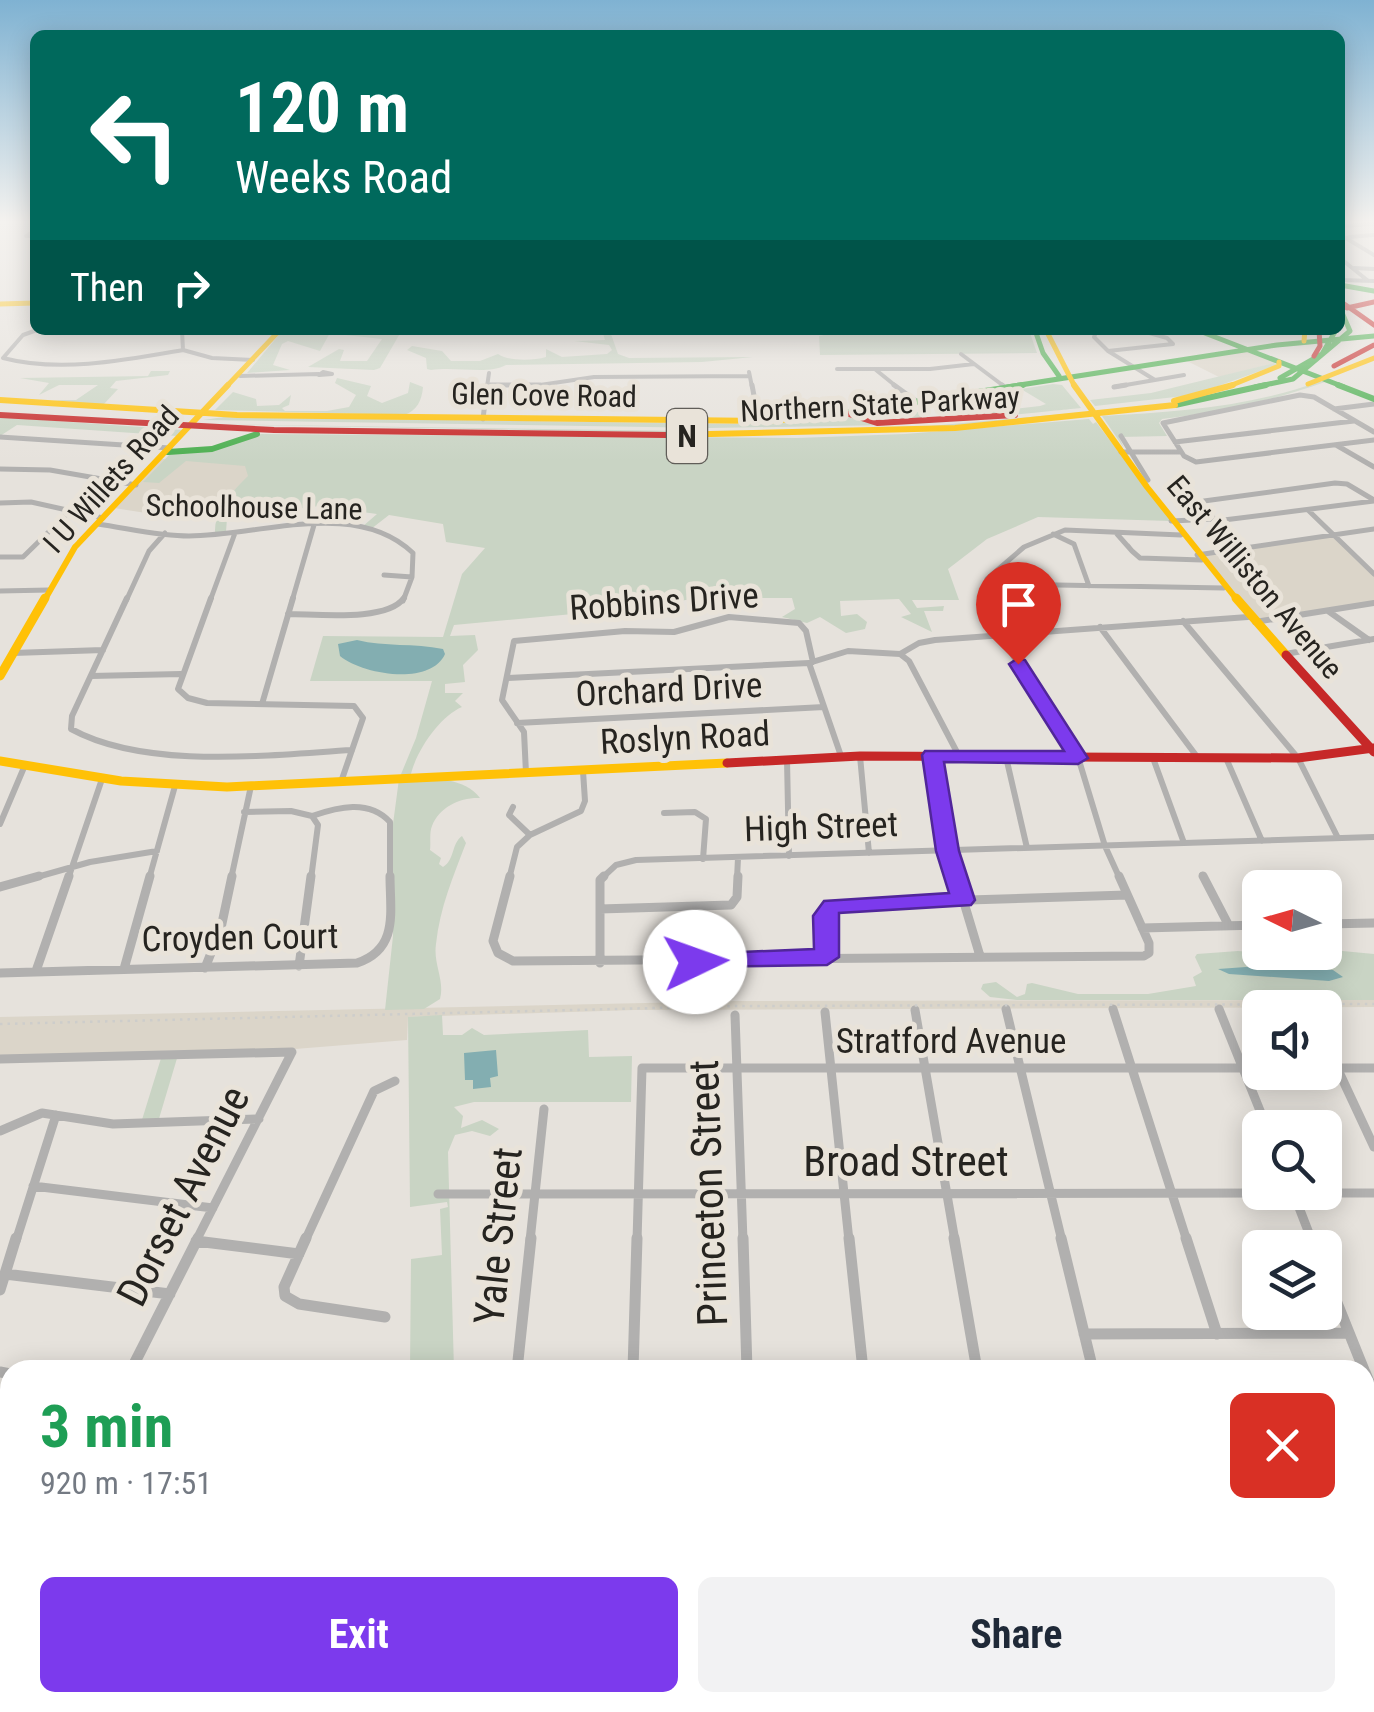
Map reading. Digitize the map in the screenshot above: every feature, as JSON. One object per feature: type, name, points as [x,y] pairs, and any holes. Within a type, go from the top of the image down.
[{"type":"main road","points":[[0,304],[30,303]]},
{"type":"main road","points":[[1345,307],[1374,324]]},
{"type":"main road","name":"Northern State Parkway","points":[[0,411],[217,429],[854,435],[1208,404],[1264,394],[1311,372],[1348,337],[1345,318]]},
{"type":"main road","name":"I U Willets Road","points":[[0,676],[72,550],[276,335]]},
{"type":"main road","points":[[1037,335],[1046,359],[1066,379]]},
{"type":"main road","points":[[1047,335],[1066,379]]},
{"type":"main road","points":[[1174,402],[1226,388],[1279,366],[1266,352],[1213,335]]},
{"type":"main road","points":[[1223,335],[1374,400]]},
{"type":"main road","name":"Glen Cove Road","points":[[1266,352],[1304,336],[1374,336]]},
{"type":"main road","points":[[1311,372],[1326,337]]},
{"type":"main road","name":"Glen Cove Road","points":[[0,400],[202,416],[760,422],[849,414],[1134,368],[1266,352],[1326,337]]},
{"type":"main road","points":[[1311,372],[1374,345]]},
{"type":"main road","points":[[1311,372],[1374,358]]},
{"type":"main road","name":"Northern State Parkway","points":[[0,411],[228,423],[751,430],[900,426],[1174,402],[1311,372]]},
{"type":"main road","name":"East Williston Avenue","points":[[1066,379],[1115,437],[1170,521],[1224,588],[1373,749]]},
{"type":"main road","points":[[879,409],[877,417],[894,422]]},
{"type":"main road","points":[[849,414],[869,422],[1027,416]]},
{"type":"main road","points":[[217,429],[240,434],[237,441]]},
{"type":"main road","points":[[170,450],[201,451],[264,433],[314,431]]},
{"type":"main road","name":"Roslyn Road","points":[[0,761],[102,779],[175,786],[251,786],[841,756],[1298,758],[1373,749]]},
{"type":"street","points":[[30,332],[23,334],[3,358],[101,360],[183,350],[215,358],[254,360]]},
{"type":"street","points":[[181,335],[183,350]]},
{"type":"street","points":[[1095,335],[1108,351],[1155,380]]},
{"type":"street","points":[[1108,351],[1173,344],[1156,335]]},
{"type":"street","points":[[961,354],[1007,389]]},
{"type":"street","points":[[836,368],[876,370],[974,364]]},
{"type":"street","points":[[876,370],[880,377],[900,386],[919,403]]},
{"type":"street","points":[[483,419],[490,373]]},
{"type":"street","points":[[240,376],[319,374]]},
{"type":"street","points":[[488,385],[533,386],[600,377],[749,374],[760,422]]},
{"type":"street","points":[[1114,387],[1184,374]]},
{"type":"street","points":[[1374,432],[1300,395],[1163,422],[1188,460],[1200,462],[1374,440]]},
{"type":"street","points":[[1334,409],[1374,400]]},
{"type":"street","points":[[1175,442],[1354,420]]},
{"type":"street","points":[[0,437],[170,450]]},
{"type":"street","points":[[1336,445],[1374,467]]},
{"type":"street","points":[[1126,452],[1181,452]]},
{"type":"street","points":[[1362,460],[1374,458]]},
{"type":"street","points":[[0,469],[50,470],[136,485]]},
{"type":"street","points":[[1239,549],[1202,505],[1204,501],[1328,483],[1347,484],[1374,501]]},
{"type":"street","points":[[1170,521],[1309,511],[1374,501]]},
{"type":"street","name":"Schoolhouse Lane","points":[[0,503],[30,502],[165,533],[236,533],[314,525],[366,529],[400,538],[413,553],[412,577]]},
{"type":"street","points":[[1309,511],[1374,574]]},
{"type":"street","points":[[0,557],[22,557],[69,512]]},
{"type":"street","points":[[262,704],[314,525]]},
{"type":"street","points":[[1117,534],[1141,558],[1200,558],[1374,529]]},
{"type":"street","points":[[1181,535],[1066,530],[1024,547],[988,578],[1001,584],[1224,588]]},
{"type":"street","points":[[165,533],[149,551],[91,676],[70,724],[75,733],[87,739],[200,754],[352,750]]},
{"type":"street","points":[[236,533],[178,689],[192,700],[262,704],[333,702],[354,706],[363,718],[341,782]]},
{"type":"street","points":[[1053,534],[1074,544],[1089,586]]},
{"type":"street","points":[[288,614],[383,613],[403,602],[412,577],[384,575]]},
{"type":"street","points":[[0,591],[49,590]]},
{"type":"street","points":[[526,773],[524,735],[502,700],[508,678],[811,662],[848,651],[900,654],[924,642],[1183,621],[1251,620],[1374,603]]},
{"type":"street","points":[[1328,611],[1372,640]]},
{"type":"street","name":"Robbins Drive","points":[[508,678],[509,647],[522,638],[674,632],[729,617],[799,623],[806,632],[811,662]]},
{"type":"street","points":[[1183,621],[1298,758],[1338,838]]},
{"type":"street","points":[[1100,627],[1198,758]]},
{"type":"street","points":[[583,770],[585,801],[581,811],[530,836],[512,853],[508,894],[494,946],[502,956],[519,963],[1144,956],[1148,954],[1149,943],[1105,846],[1078,758],[1000,635]]},
{"type":"street","points":[[1283,655],[1372,640]]},
{"type":"street","points":[[14,653],[103,650]]},
{"type":"street","points":[[900,654],[909,661],[959,756]]},
{"type":"street","points":[[811,662],[841,756]]},
{"type":"street","points":[[91,676],[181,674]]},
{"type":"street","name":"Orchard Drive","points":[[517,723],[824,706]]},
{"type":"street","points":[[932,755],[948,851],[980,956]]},
{"type":"street","points":[[860,756],[869,854]]},
{"type":"street","points":[[1006,757],[1027,848]]},
{"type":"street","points":[[1153,758],[1184,843]]},
{"type":"street","points":[[1226,758],[1262,841]]},
{"type":"street","points":[[787,760],[789,856]]},
{"type":"street","points":[[0,824],[25,765]]},
{"type":"street","points":[[36,971],[102,779]]},
{"type":"street","points":[[124,969],[175,786]]},
{"type":"street","points":[[205,968],[221,928],[251,786]]},
{"type":"street","points":[[513,807],[509,815],[530,836]]},
{"type":"street","name":"Croyden Court","points":[[0,972],[361,962],[381,951],[390,935],[388,818],[379,811],[360,808],[312,816]]},
{"type":"street","points":[[244,812],[291,810],[312,816],[318,835],[299,966]]},
{"type":"street","points":[[664,813],[695,812],[706,819],[703,858]]},
{"type":"street","name":"High Street","points":[[600,963],[600,880],[616,864],[636,860],[1374,837]]},
{"type":"street","points":[[0,887],[72,867],[157,851]]},
{"type":"street","points":[[600,909],[730,905],[737,897],[738,858]]},
{"type":"street","points":[[1202,874],[1229,926]]},
{"type":"street","points":[[827,957],[825,916],[832,906],[1128,895]]},
{"type":"street","points":[[1342,924],[1374,923]]},
{"type":"street","points":[[1142,928],[1242,926]]},
{"type":"street","points":[[1149,943],[1170,927]]},
{"type":"street","points":[[1219,1008],[1242,1066]]},
{"type":"street","points":[[1006,1009],[1090,1360]]},
{"type":"street","points":[[1112,1009],[1217,1334]]},
{"type":"street","points":[[915,1010],[975,1360]]},
{"type":"street","points":[[825,1012],[862,1360]]},
{"type":"street","name":"Princeton Street","points":[[735,1015],[746,1360]]},
{"type":"street","name":"Dorset Avenue","points":[[0,1059],[292,1052],[136,1360]]},
{"type":"street","name":"Stratford Avenue","points":[[638,1194],[642,1068],[1242,1068]]},
{"type":"street","points":[[1342,1068],[1374,1068]]},
{"type":"street","points":[[1342,1079],[1374,1147]]},
{"type":"street","points":[[385,1317],[291,1301],[284,1287],[374,1092],[394,1081]]},
{"type":"street","name":"Yale Street","points":[[519,1360],[544,1109]]},
{"type":"street","points":[[0,1131],[42,1113],[113,1124],[258,1119]]},
{"type":"street","points":[[0,1290],[56,1115]]},
{"type":"street","points":[[33,1186],[213,1208]]},
{"type":"street","name":"Broad Street","points":[[438,1194],[1242,1193]]},
{"type":"street","name":"Broad Street","points":[[1342,1193],[1374,1193]]},
{"type":"street","points":[[633,1360],[638,1194]]},
{"type":"street","points":[[196,1241],[299,1254]]},
{"type":"street","points":[[5,1274],[170,1294]]},
{"type":"street","points":[[1342,1313],[1361,1360]]},
{"type":"street","points":[[1084,1334],[1350,1333]]},
{"type":"shaded area","points":[[1249,350],[1279,362],[1219,377],[1185,360]]},
{"type":"shaded area","points":[[162,459],[322,463],[259,515],[178,518],[114,508]]},
{"type":"shaded area","points":[[1336,535],[1374,574],[1374,603],[1254,623],[1198,555]]},
{"type":"shaded area","points":[[1242,1000],[1242,1008],[634,1010],[408,1017],[407,1040],[292,1052],[0,1059],[0,1017],[736,1001]]},
{"type":"shaded area","points":[[1342,1000],[1374,1000],[1374,1007],[1342,1007]]},
{"type":"green space","points":[[279,335],[329,335],[320,351],[288,341],[282,344],[273,365],[290,370],[247,373]]},
{"type":"green space","points":[[345,335],[399,335],[380,368],[308,367],[339,349],[344,350],[340,361],[367,361],[382,339]]},
{"type":"green space","points":[[604,335],[611,335],[618,354],[629,358],[753,357],[431,370],[427,369],[426,358],[407,350],[412,346],[442,351],[451,361],[480,361],[498,354],[534,359],[546,357],[546,349],[562,357],[607,354],[612,350],[609,345],[574,341],[605,340]]},
{"type":"green space","points":[[1031,335],[1037,353],[820,355],[819,336]]},
{"type":"green space","points":[[1277,365],[1193,395],[1095,406],[1090,400],[1151,393]]},
{"type":"green space","points":[[151,371],[170,371],[168,375],[116,381],[110,388],[118,389],[103,405],[53,400],[76,400],[98,385],[59,385],[39,395],[49,383],[20,378],[148,376]]},
{"type":"green space","points":[[337,378],[371,386],[367,396],[382,403],[408,393],[410,382],[423,387],[420,401],[404,415],[215,410],[233,392],[256,399],[257,406],[279,405],[291,395],[289,405],[282,408],[285,411],[349,407],[356,395],[335,383]]},
{"type":"green space","points":[[1325,382],[1265,400],[1162,419],[1159,423],[1167,436],[1119,437],[1124,448],[1102,416],[1240,402]]},
{"type":"green space","points":[[1062,385],[1081,408],[1007,415],[912,420],[879,414],[909,407],[929,419],[1040,406],[1046,404],[1021,389]]},
{"type":"green space","points":[[1084,412],[943,428],[764,434],[199,424],[759,432],[908,428]]},
{"type":"green space","points":[[873,414],[879,422],[891,425],[710,428],[203,420],[224,417],[742,424],[850,417],[873,423],[854,416]]},
{"type":"green space","points":[[0,417],[183,430],[177,436],[17,425],[0,436]]},
{"type":"green space","points":[[1089,419],[1093,424],[1096,422],[1171,521],[1038,517],[987,539],[948,569],[959,600],[912,600],[917,608],[944,606],[943,611],[924,611],[932,632],[901,617],[911,614],[899,599],[840,601],[841,616],[857,614],[867,622],[865,629],[846,633],[820,617],[807,623],[782,617],[795,609],[792,598],[696,598],[649,607],[454,625],[450,636],[475,635],[478,650],[463,665],[465,682],[445,684],[445,693],[463,693],[455,701],[462,707],[445,718],[430,736],[410,778],[458,783],[480,798],[452,804],[440,813],[431,829],[430,850],[441,858],[439,864],[443,867],[462,836],[466,843],[438,930],[440,999],[424,1009],[385,1010],[393,936],[393,824],[399,779],[416,738],[432,681],[310,681],[323,636],[443,637],[462,574],[485,548],[446,542],[443,524],[389,515],[371,529],[362,527],[377,514],[319,506],[227,518],[226,532],[215,532],[221,508],[248,476],[245,466],[186,461],[159,483],[143,482],[170,454],[220,448],[261,434],[797,438],[905,434]]},
{"type":"green space","points":[[1242,951],[1242,970],[1342,970],[1342,951],[1374,954],[1374,1000],[1342,1000],[1342,990],[1242,990],[1242,1000],[1017,1000],[990,997],[981,989],[983,984],[996,982],[1017,997],[1025,994],[1027,984],[1032,983],[1078,994],[1148,994],[1196,986],[1193,977],[1202,972],[1197,954]]},
{"type":"green space","points":[[442,1015],[443,1035],[462,1035],[472,1028],[484,1035],[588,1030],[589,1057],[632,1056],[631,1102],[474,1102],[454,1107],[463,1116],[461,1128],[482,1120],[499,1129],[490,1136],[472,1131],[455,1135],[448,1152],[454,1360],[410,1360],[411,1259],[442,1255],[440,1209],[448,1207],[447,1202],[410,1207],[408,1017]]},
{"type":"green space","points":[[162,1055],[178,1055],[158,1122],[141,1123]]},
{"type":"water","points":[[357,640],[432,647],[443,649],[445,654],[437,664],[412,674],[380,672],[340,656],[338,644]]},
{"type":"water","points":[[1218,969],[1333,970],[1343,977],[1329,981],[1229,974]]},
{"type":"water","points":[[496,1050],[498,1076],[490,1078],[491,1087],[473,1089],[473,1080],[465,1080],[464,1053]]},
{"type":"railway","points":[[0,1024],[736,1006],[1374,1004]]},
{"type":"traffic: fast","points":[[1175,405],[1293,379],[1350,331],[1345,320]]},
{"type":"traffic: fast","points":[[1037,335],[1043,353],[1059,376]]},
{"type":"traffic: fast","points":[[1210,335],[1374,399]]},
{"type":"traffic: fast","points":[[1280,378],[1322,354],[1333,335]]},
{"type":"traffic: fast","points":[[825,416],[1277,345],[1374,336]]},
{"type":"traffic: fast","points":[[168,452],[212,449],[257,434]]},
{"type":"traffic: slow","points":[[0,304],[30,303]]},
{"type":"traffic: slow","points":[[0,676],[75,547],[275,335]]},
{"type":"traffic: slow","points":[[1048,335],[1063,369],[1125,458],[1191,544],[1286,655]]},
{"type":"traffic: slow","points":[[1304,341],[1305,335]]},
{"type":"traffic: slow","points":[[1308,384],[1374,358]]},
{"type":"traffic: slow","points":[[1174,401],[1226,388],[1279,366],[1279,362]]},
{"type":"traffic: slow","points":[[0,400],[237,415],[771,421],[825,416]]},
{"type":"traffic: slow","points":[[667,435],[955,428],[1175,405]]},
{"type":"traffic: slow","points":[[0,761],[121,781],[227,787],[727,763]]},
{"type":"traffic: jam","points":[[1347,308],[1370,303]]},
{"type":"traffic: jam","points":[[1345,305],[1374,325]]},
{"type":"traffic: jam","points":[[1314,356],[1320,346],[1319,335]]},
{"type":"traffic: jam","points":[[1334,366],[1374,345]]},
{"type":"traffic: jam","points":[[849,414],[877,423],[1015,415]]},
{"type":"traffic: jam","points":[[0,415],[274,430],[667,435]]},
{"type":"traffic: jam","points":[[1286,655],[1374,752]]},
{"type":"traffic: jam","points":[[727,763],[860,756],[1298,758],[1374,748]]},
{"type":"route","points":[[695,962],[827,957],[825,916],[832,906],[963,900],[948,851],[932,755],[1078,758],[1018,664]]}]
